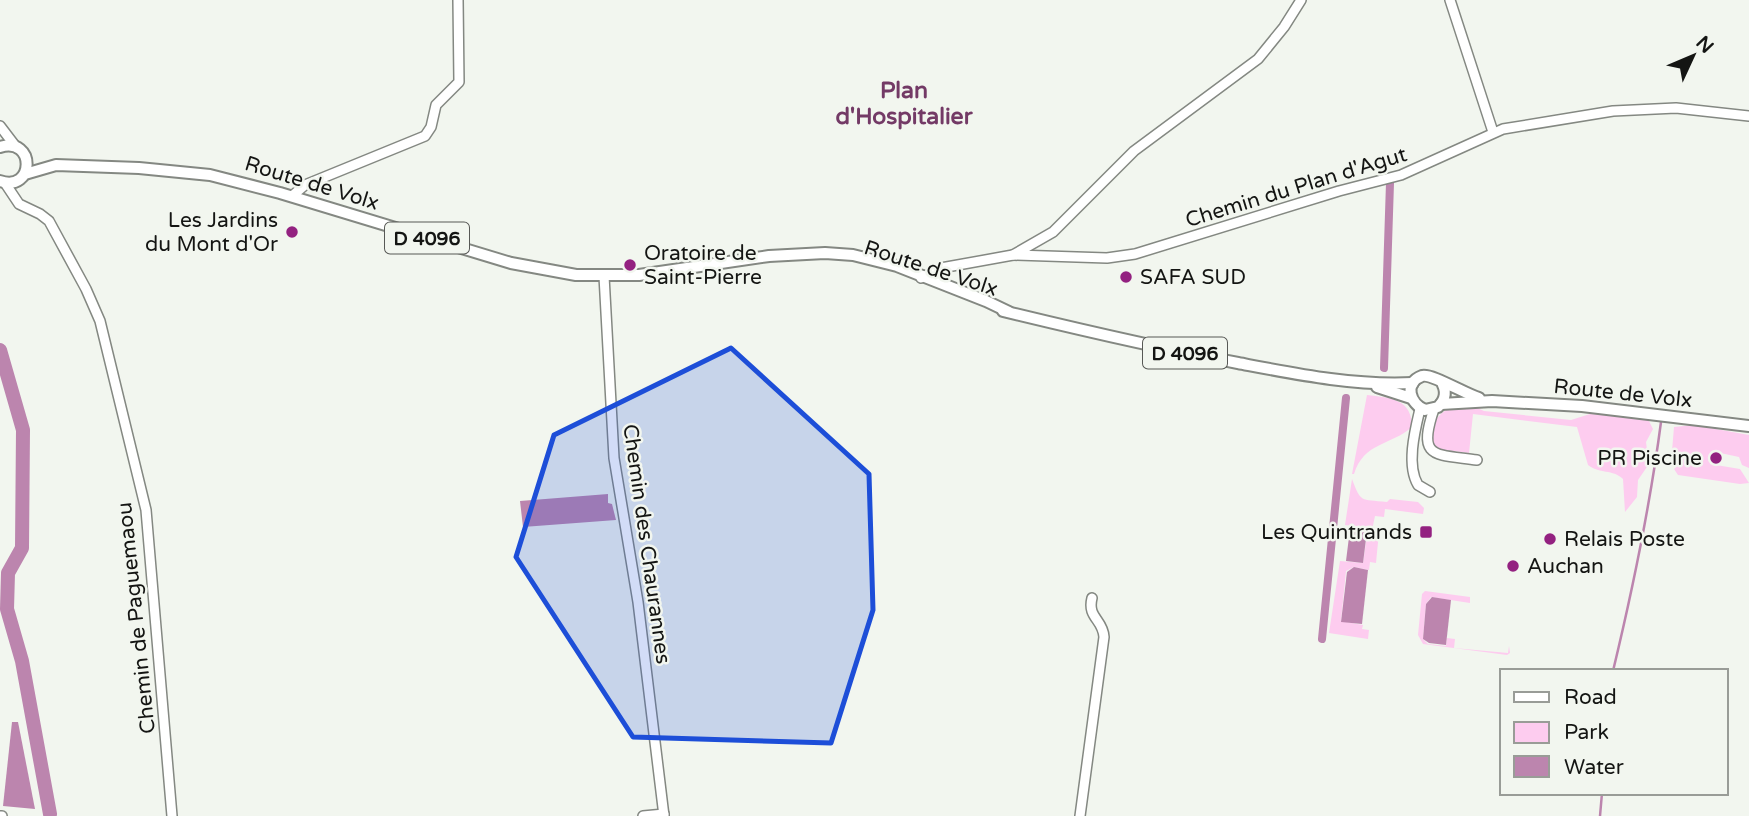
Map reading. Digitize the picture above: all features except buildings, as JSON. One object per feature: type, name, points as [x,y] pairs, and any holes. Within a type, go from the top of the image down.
[{"type":"main road","points":[[0,147],[16,147],[25,156],[27,168],[22,177]]},
{"type":"main road","name":"Route de Volx","points":[[25,156],[56,165],[199,173],[230,179],[510,263],[545,271],[604,276],[664,272],[746,259],[853,255],[885,262],[925,276],[1009,312]]},
{"type":"main road","name":"Route de Volx","points":[[2,182],[56,165]]},
{"type":"main road","name":"Route de Volx","points":[[800,255],[876,267],[981,305],[1144,345],[1283,372],[1364,383],[1413,383]]},
{"type":"main road","points":[[1427,375],[1441,381],[1445,393],[1438,407],[1420,409],[1411,398],[1410,391],[1416,379],[1427,375]]},
{"type":"main road","name":"Route de Volx","points":[[1441,381],[1461,392],[1492,401]]},
{"type":"main road","name":"Route de Volx","points":[[1364,383],[1411,398]]},
{"type":"main road","name":"Route de Volx","points":[[1438,407],[1492,401],[1582,406],[1749,426]]},
{"type":"street","points":[[292,196],[305,185],[425,136],[431,127],[436,106],[459,82],[458,0]]},
{"type":"street","points":[[876,267],[886,266],[920,278],[941,268],[1013,255],[1053,232],[1134,151],[1251,65],[1273,42],[1301,0]]},
{"type":"street","points":[[1450,0],[1493,132]]},
{"type":"street","name":"Chemin du Plan d'Agut","points":[[1013,255],[1107,258],[1135,254],[1339,191],[1401,175],[1493,132],[1613,111],[1676,108],[1749,116]]},
{"type":"street","points":[[0,126],[16,147]]},
{"type":"street","points":[[16,200],[16,189],[22,177]]},
{"type":"street","points":[[2,182],[16,200]]},
{"type":"street","name":"Chemin de Paguemaou","points":[[16,200],[49,221],[92,301],[107,346],[148,518],[172,816]]},
{"type":"street","name":"Chemin des Chaurannes","points":[[604,276],[614,458],[638,602],[664,815]]},
{"type":"street","points":[[1438,407],[1426,437],[1429,447],[1438,455],[1477,460]]},
{"type":"street","points":[[1420,409],[1413,472],[1418,485],[1430,492]]},
{"type":"street","points":[[1080,816],[1104,634],[1091,612],[1092,598]]},
{"type":"street","points":[[643,816],[664,815]]},
{"type":"highlighted area","points":[[731,348],[869,474],[873,610],[831,743],[633,737],[516,557],[554,435]]},
{"type":"green space","points":[[1367,395],[1392,399],[1404,405],[1411,418],[1412,427],[1371,450],[1352,474]]},
{"type":"green space","points":[[1454,406],[1571,420],[1590,414],[1647,417],[1653,429],[1646,442],[1649,464],[1638,480],[1637,497],[1625,512],[1623,479],[1588,465],[1577,427],[1473,414],[1469,453],[1437,449],[1431,430],[1437,418]]},
{"type":"green space","points":[[1694,425],[1749,435],[1749,468],[1742,465],[1739,457],[1711,451],[1710,464],[1740,469],[1749,483],[1678,475],[1674,469],[1680,463],[1672,451],[1674,427]]},
{"type":"green space","points":[[1352,479],[1357,492],[1363,498],[1371,501],[1387,502],[1390,499],[1418,502],[1424,508],[1423,514],[1385,509],[1384,517],[1375,516],[1372,530],[1379,532],[1376,563],[1370,562],[1369,570],[1354,567],[1346,571],[1341,621],[1363,625],[1362,629],[1369,630],[1368,639],[1329,633],[1340,561],[1363,563],[1368,528],[1345,525]]},
{"type":"green space","points":[[1425,591],[1470,597],[1470,603],[1431,597],[1426,604],[1423,639],[1428,644],[1446,646],[1447,638],[1455,639],[1454,648],[1508,653],[1509,646],[1510,653],[1507,655],[1423,644],[1418,635],[1422,594]]},
{"type":"water","points":[[608,494],[608,503],[612,504],[616,520],[523,527],[520,501]]},
{"type":"water","points":[[1350,529],[1367,531],[1363,563],[1346,561]]},
{"type":"water","points":[[1354,567],[1368,570],[1362,624],[1341,622],[1347,572]]},
{"type":"water","points":[[1432,597],[1451,600],[1446,645],[1429,643],[1423,639],[1426,604]]},
{"type":"water","points":[[12,722],[18,722],[35,809],[3,806]]},
{"type":"waterway","points":[[1384,368],[1390,183]]},
{"type":"waterway","points":[[0,350],[23,430],[22,548],[8,573],[7,609],[22,661],[50,814]]},
{"type":"waterway","points":[[1322,639],[1346,398]]},
{"type":"waterway","points":[[1613,669],[1652,485],[1661,422]]},
{"type":"waterway","points":[[1600,816],[1602,795]]},
{"type":"place","name":"Les Jardins du Mont d'Or","points":[[292,232]]},
{"type":"place","name":"Oratoire de Saint-Pierre","points":[[630,265]]},
{"type":"place","name":"SAFA SUD","points":[[1126,277]]},
{"type":"place","name":"PR Piscine","points":[[1716,458]]},
{"type":"place","name":"Les Quintrands","points":[[1426,532]]},
{"type":"place","name":"Relais Poste","points":[[1550,539]]},
{"type":"place","name":"Auchan","points":[[1513,566]]},
{"type":"district","name":"Plan d'Hospitalier","points":[[904,103]]}]
